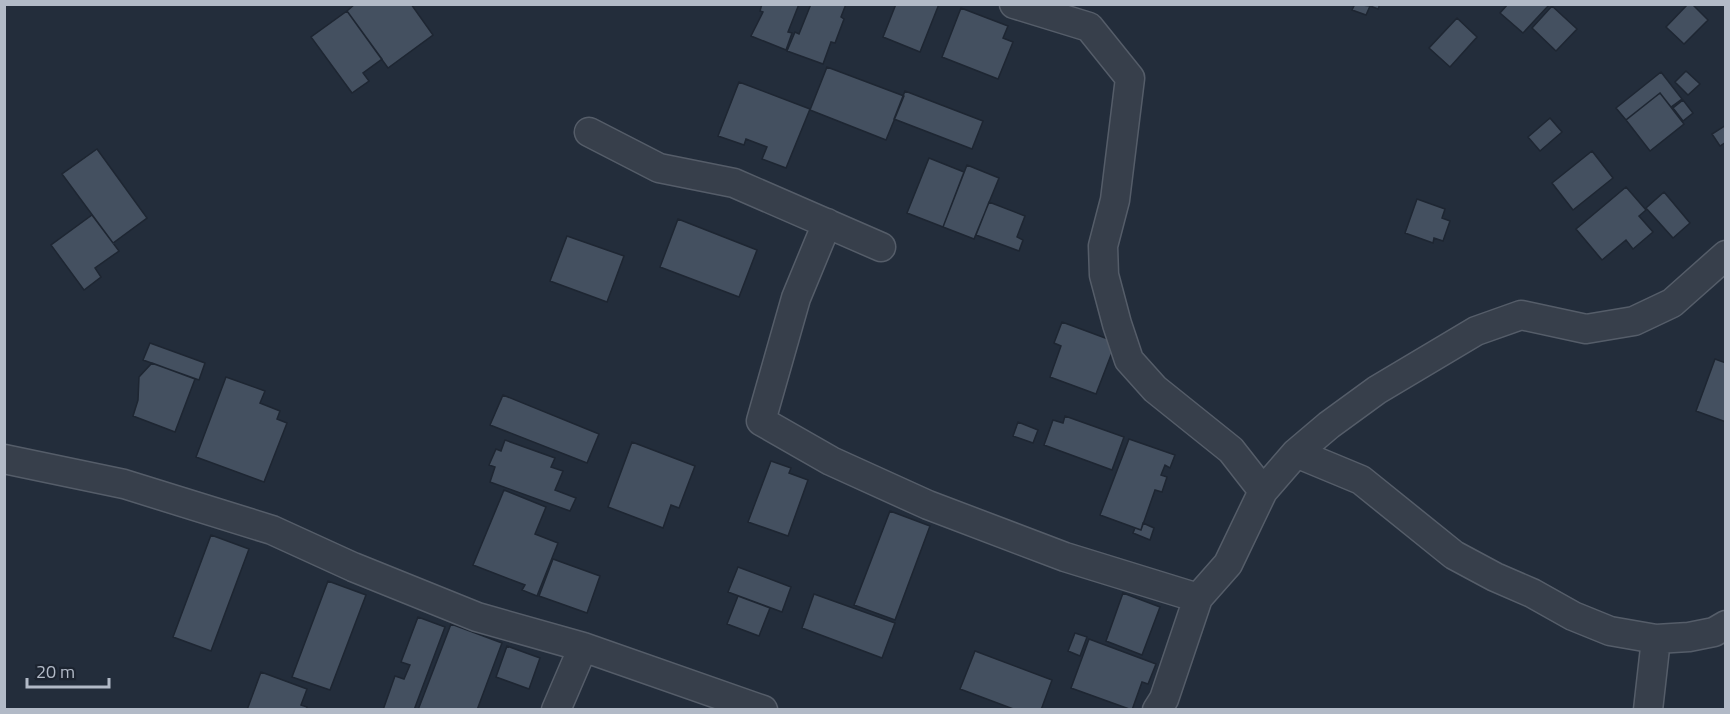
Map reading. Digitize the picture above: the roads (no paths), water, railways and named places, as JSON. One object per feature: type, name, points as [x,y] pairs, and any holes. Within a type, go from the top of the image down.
[{"type":"street","points":[[1014,4],[1089,27],[1130,78],[1115,200],[1103,246],[1104,275],[1116,324],[1130,360],[1155,389],[1231,450],[1263,491]]},
{"type":"street","points":[[589,132],[659,168],[734,183],[881,247]]},
{"type":"street","points":[[827,223],[796,298],[761,421],[831,461],[928,505],[1065,557],[1198,598]]},
{"type":"street","points":[[1157,710],[1164,699],[1198,598],[1228,564],[1263,491],[1296,453],[1329,425],[1377,390],[1476,331],[1521,315],[1586,329],[1634,321],[1672,303],[1725,255]]},
{"type":"street","points":[[1296,453],[1361,480],[1454,555],[1495,577],[1533,593],[1573,616],[1610,631],[1656,639],[1689,637],[1714,632],[1725,625]]},
{"type":"street","points":[[4,459],[124,484],[272,530],[353,567],[477,617],[583,647],[763,710]]},
{"type":"street","points":[[1648,710],[1656,639]]},
{"type":"street","points":[[556,710],[583,647]]}]
